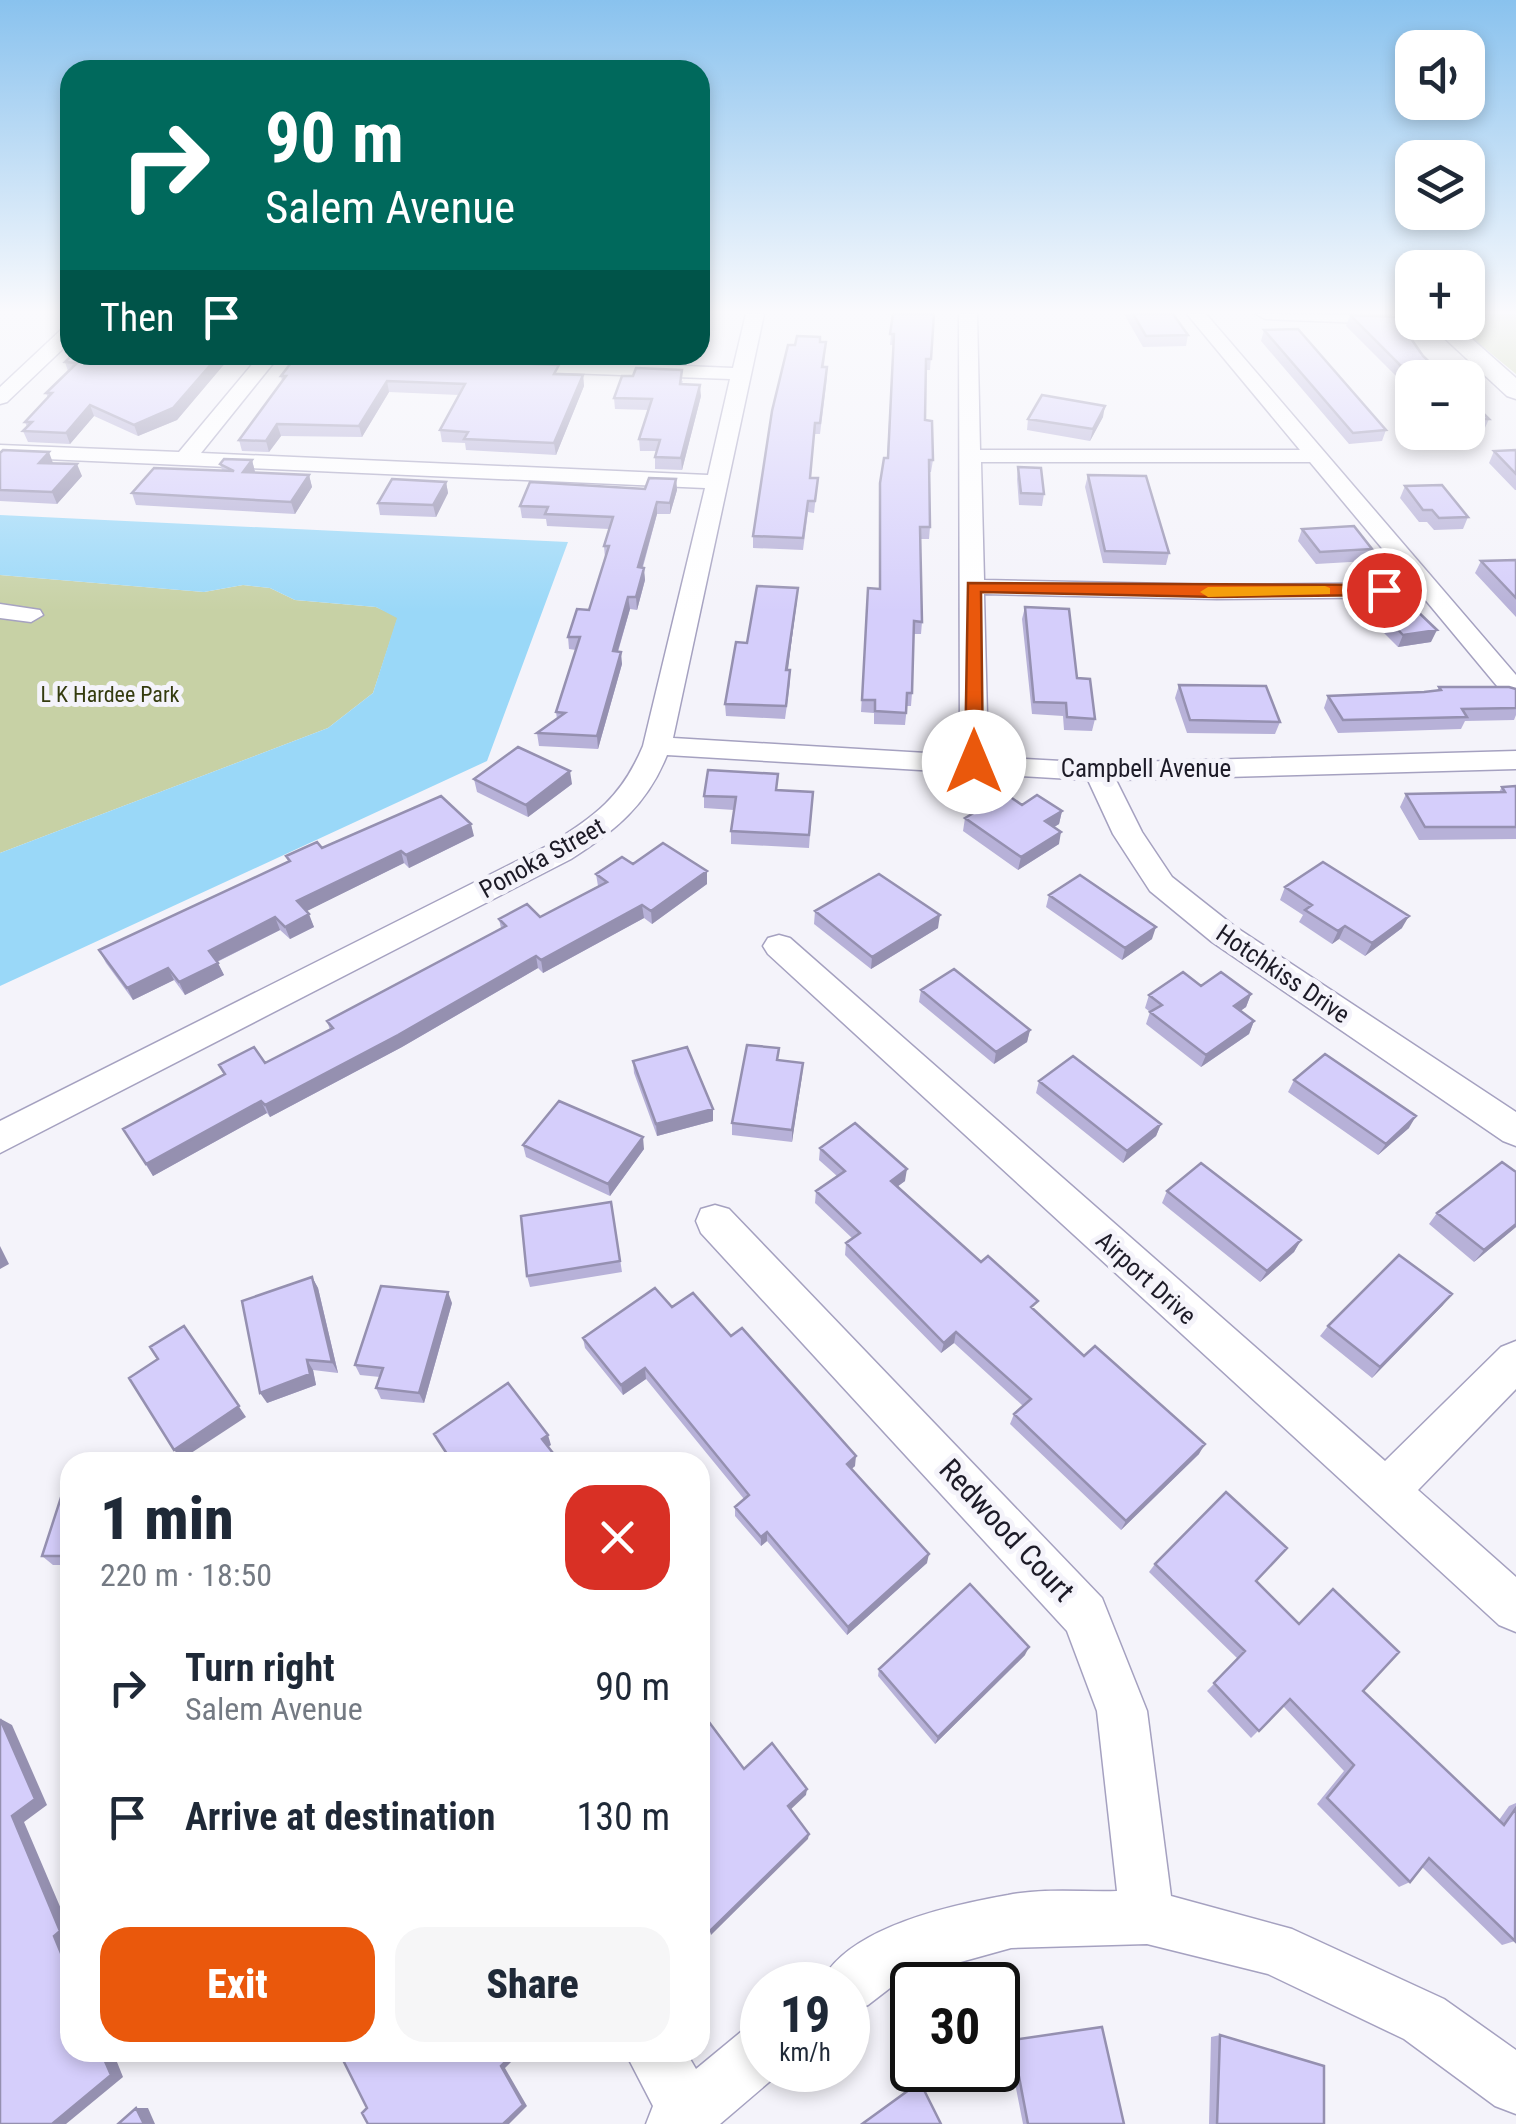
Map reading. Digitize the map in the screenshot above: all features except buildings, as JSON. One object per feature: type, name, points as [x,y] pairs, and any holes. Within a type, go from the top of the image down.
[{"type":"street","points":[[186,458],[223,413]]},
{"type":"street","name":"Ponoka Street","points":[[0,1138],[560,852],[620,814],[642,785],[657,746],[733,413]]},
{"type":"street","points":[[969,413],[974,762]]},
{"type":"street","points":[[1278,413],[1516,692]]},
{"type":"street","points":[[0,450],[719,482]]},
{"type":"street","points":[[970,456],[1314,456]]},
{"type":"street","points":[[974,587],[1217,592],[1429,590]]},
{"type":"street","points":[[0,612],[31,614]]},
{"type":"street","name":"Campbell Avenue","points":[[657,746],[1098,772],[1516,760]]},
{"type":"street","name":"Hotchkiss Drive","points":[[1098,772],[1128,834],[1161,884],[1223,934],[1516,1131]]},
{"type":"street","name":"Airport Drive","points":[[779,946],[1516,1608]]},
{"type":"street","name":"Redwood Court","points":[[715,1221],[1085,1615],[1122,1711],[1147,1917]]},
{"type":"street","points":[[1384,1492],[1516,1360]]},
{"type":"street","points":[[870,1968],[889,1954],[1012,1921],[1147,1917],[1273,1948],[1424,2019],[1516,2085]]},
{"type":"street","points":[[657,2062],[682,2117],[740,2069]]},
{"type":"green space","name":"L K Hardee Park","points":[[0,575],[204,592],[243,585],[270,588],[295,600],[376,607],[398,617],[373,693],[328,728],[0,853]]},
{"type":"water","points":[[0,515],[568,542],[487,761],[0,986],[0,853],[328,728],[373,693],[397,618],[376,607],[295,600],[270,588],[243,585],[204,592],[0,575]]},
{"type":"slow traffic","points":[[1208,592],[1325,591]]},
{"type":"route","points":[[974,762],[974,587],[1217,592],[1384,590]]}]
